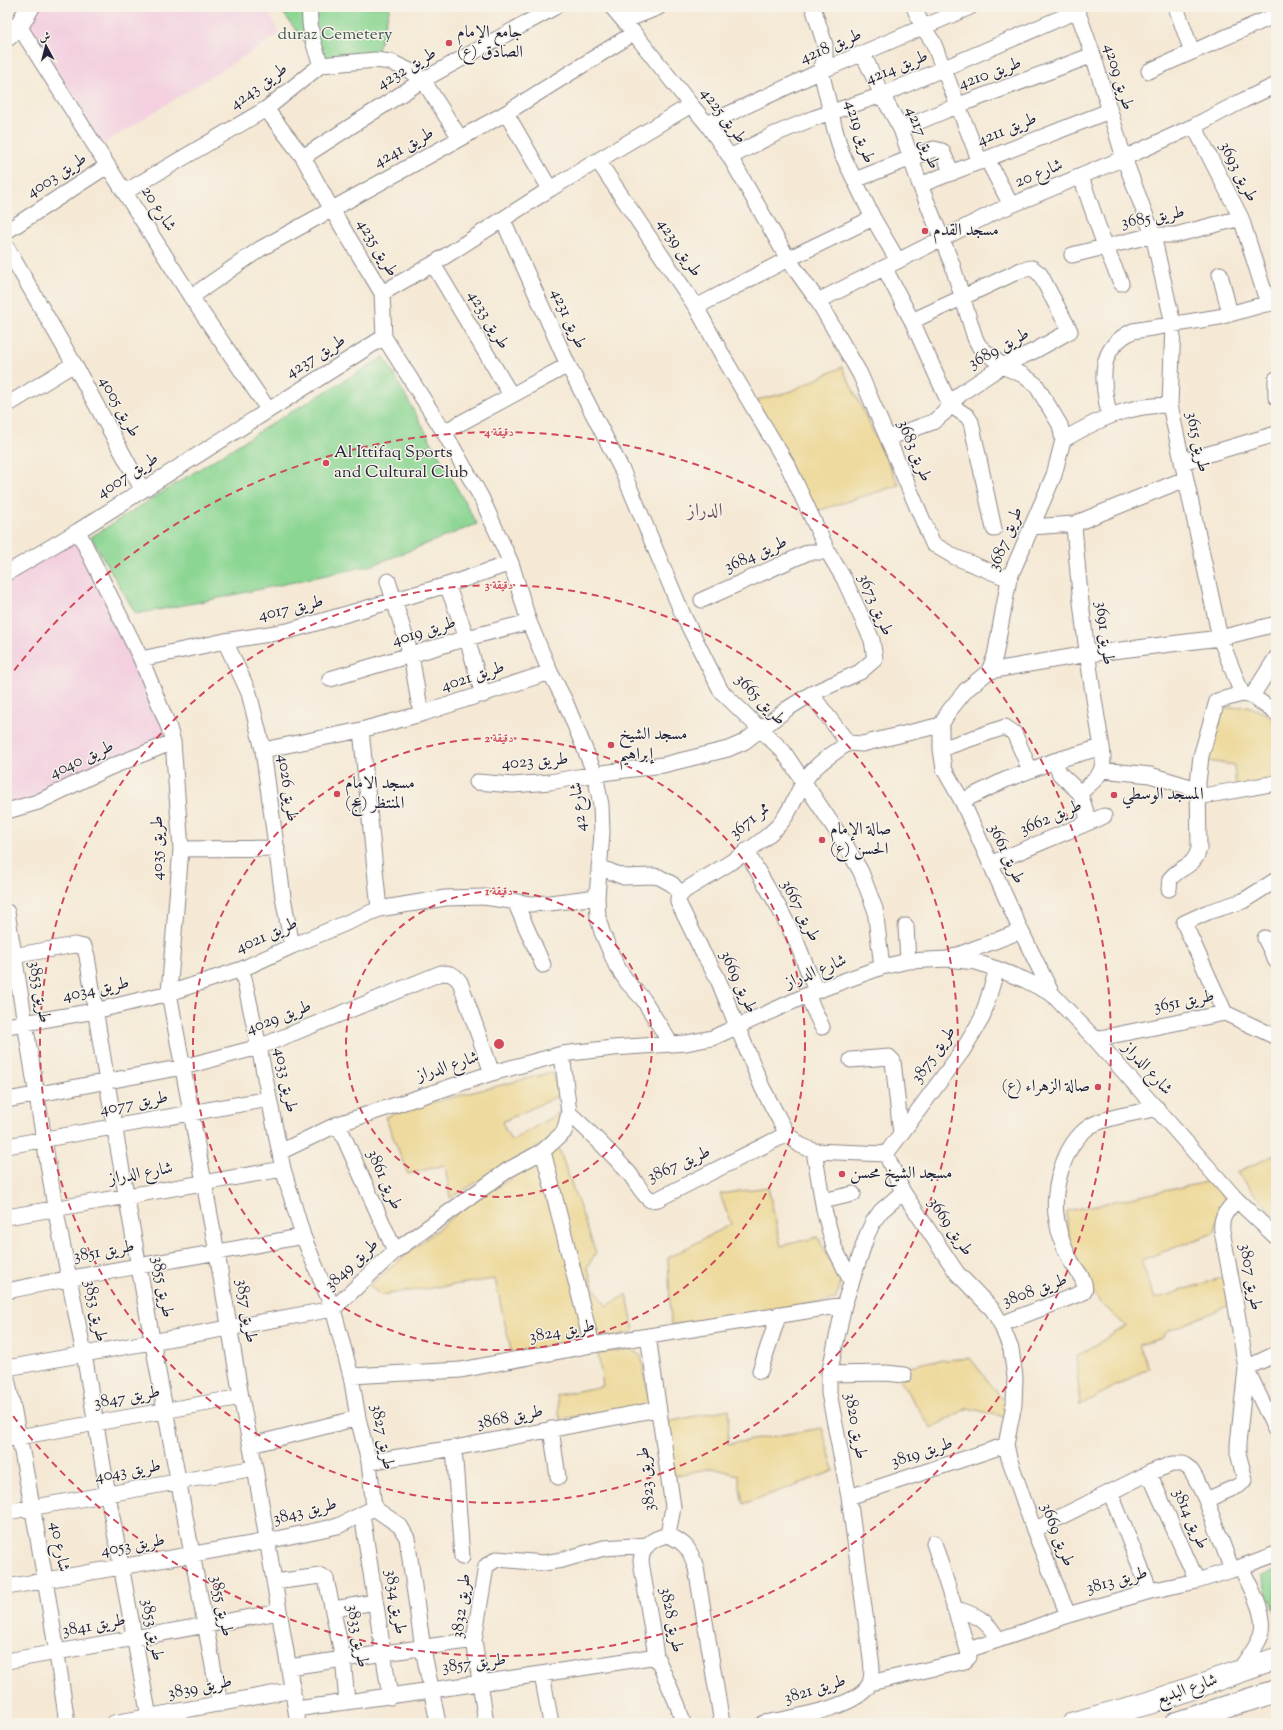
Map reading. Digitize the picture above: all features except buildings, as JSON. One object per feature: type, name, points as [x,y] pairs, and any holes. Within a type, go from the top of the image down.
[{"type":"main road","name":"شارع البديع","points":[[1074,1723],[1149,1703],[1276,1659]]},
{"type":"main road","name":"شارع البديع","points":[[1177,1723],[1276,1691]]},
{"type":"street","points":[[13,32],[30,7]]},
{"type":"street","points":[[310,7],[310,27],[313,44],[321,65],[375,60],[391,62],[410,70],[422,80],[460,138]]},
{"type":"street","name":"طريق 4232","points":[[303,157],[422,80],[555,7]]},
{"type":"street","name":"طريق 4225","points":[[612,7],[707,124],[730,157],[788,259],[818,301]]},
{"type":"street","points":[[624,21],[659,7]]},
{"type":"street","name":"طريق 4219","points":[[813,7],[825,45],[825,56],[821,71],[842,154],[873,218],[898,261]]},
{"type":"street","points":[[914,7],[922,26],[933,42],[984,160],[1011,205]]},
{"type":"street","name":"طريق 4218","points":[[707,124],[922,26],[970,7]]},
{"type":"street","points":[[1176,7],[1192,52]]},
{"type":"street","name":"طريق 4209","points":[[1077,9],[1093,55],[1108,111],[1124,158]]},
{"type":"street","name":"طريق 4214","points":[[730,157],[776,134],[831,112],[882,95],[944,69],[1077,9]]},
{"type":"street","points":[[1149,71],[1276,15]]},
{"type":"street","name":"شارع 20","points":[[13,32],[125,192],[191,297],[268,410]]},
{"type":"street","name":"طريق 4241","points":[[191,297],[260,249],[506,113],[634,33]]},
{"type":"street","name":"طريق 4217","points":[[863,54],[882,95],[901,130],[920,185],[943,238]]},
{"type":"street","name":"طريق 4210","points":[[901,130],[959,105],[1093,55]]},
{"type":"street","name":"طريق 4243","points":[[125,192],[266,109],[321,65]]},
{"type":"street","name":"شارع 20","points":[[818,301],[1011,205],[1124,158],[1276,86]]},
{"type":"street","points":[[382,293],[433,264],[550,189],[691,106]]},
{"type":"street","name":"طريق 4235","points":[[266,109],[303,157],[332,210],[382,293],[384,337],[444,432],[481,497]]},
{"type":"street","name":"طريق 4211","points":[[920,185],[1108,111]]},
{"type":"street","points":[[506,113],[550,189]]},
{"type":"street","name":"طريق 3693","points":[[1173,324],[1219,318],[1272,302],[1241,218],[1194,126]]},
{"type":"street","points":[[855,180],[934,149],[939,149],[942,151],[952,173]]},
{"type":"street","name":"طريق 3615","points":[[1124,158],[1153,234],[1173,324],[1170,405],[1220,638],[1247,695]]},
{"type":"street","name":"طريق 4239","points":[[598,160],[696,307],[725,360]]},
{"type":"street","name":"طريق 4003","points":[[7,232],[107,166]]},
{"type":"street","points":[[1081,177],[1105,246],[1121,283]]},
{"type":"street","points":[[696,307],[788,259],[873,218]]},
{"type":"street","name":"طريق 3685","points":[[1072,255],[1153,234],[1175,235],[1241,218]]},
{"type":"street","name":"طريق 4231","points":[[503,220],[568,365],[601,432]]},
{"type":"street","points":[[943,238],[963,296],[975,338],[979,346],[1002,366],[1023,375],[1036,385],[1060,425],[1063,440],[1083,428],[1109,416],[1153,405],[1170,405]]},
{"type":"street","name":"طريق 4005","points":[[7,248],[74,364],[142,489]]},
{"type":"street","name":"طريق 4233","points":[[433,264],[511,395]]},
{"type":"street","name":"طريق 3689","points":[[888,438],[933,422],[944,413],[963,392],[1002,366],[1036,350],[1070,331],[1040,274],[1032,268],[1021,270],[963,296]]},
{"type":"street","points":[[884,269],[912,321],[950,405],[967,416],[971,422],[994,529]]},
{"type":"street","points":[[1220,274],[1230,314]]},
{"type":"street","points":[[912,321],[963,296]]},
{"type":"street","name":"طريق 3683","points":[[818,301],[860,374],[913,500],[934,544],[955,557],[1009,579]]},
{"type":"street","points":[[1109,416],[1104,384],[1104,367],[1110,349],[1121,336],[1133,331],[1173,324]]},
{"type":"street","name":"طريق 4237","points":[[268,410],[384,337]]},
{"type":"street","name":"طريق 3673","points":[[595,774],[663,764],[728,749],[744,742],[762,730],[772,720],[787,709],[811,694],[860,672],[874,659],[872,640],[844,578],[828,552],[788,466],[725,360]]},
{"type":"street","points":[[7,405],[74,364]]},
{"type":"street","points":[[444,432],[568,365]]},
{"type":"street","points":[[1276,379],[1276,397]]},
{"type":"street","name":"طريق 4007","points":[[7,573],[78,531],[268,410]]},
{"type":"street","name":"طريق 3665","points":[[601,432],[623,472],[683,615],[722,691],[782,751],[844,842],[867,884],[878,922],[882,967]]},
{"type":"street","points":[[1182,462],[1276,434]]},
{"type":"street","name":"طريق 3687","points":[[989,671],[995,656],[1009,579],[1054,475],[1063,440]]},
{"type":"street","points":[[1031,526],[1074,524],[1185,480]]},
{"type":"street","name":"شارع 42","points":[[481,497],[511,563],[528,622],[550,672],[566,701],[595,774],[601,805],[602,833],[597,898],[598,918],[602,932],[616,966],[628,983],[643,999],[671,1044]]},
{"type":"street","name":"طريق 3691","points":[[1074,524],[1077,575],[1104,762],[1102,770]]},
{"type":"street","name":"طريق 4035","points":[[78,531],[140,659],[169,728],[173,742],[181,849],[169,993],[190,1113],[204,1182]]},
{"type":"street","name":"طريق 3684","points":[[702,600],[809,552],[828,552]]},
{"type":"street","name":"طريق 4017","points":[[140,659],[288,631],[394,602],[511,563]]},
{"type":"street","points":[[388,581],[411,655],[421,714]]},
{"type":"street","points":[[447,585],[467,638],[483,694]]},
{"type":"street","name":"طريق 4019","points":[[330,679],[467,638],[528,622]]},
{"type":"street","points":[[811,694],[848,743],[862,744],[941,725],[949,711],[966,690],[989,671],[1088,654],[1220,638],[1276,624]]},
{"type":"street","name":"طريق 4026","points":[[225,642],[249,693],[263,750],[292,946]]},
{"type":"street","points":[[1169,889],[1172,875],[1189,866],[1197,856],[1199,849],[1198,793],[1201,756],[1217,701],[1247,695],[1276,658]]},
{"type":"street","name":"طريق 4021","points":[[263,750],[362,730],[421,714],[550,672]]},
{"type":"street","points":[[1247,695],[1276,713]]},
{"type":"street","name":"طريق 3661","points":[[941,725],[941,749],[944,769],[962,801],[1021,931],[1052,994]]},
{"type":"street","points":[[941,749],[1005,728],[1014,732],[1030,770]]},
{"type":"street","points":[[362,730],[379,909]]},
{"type":"street","name":"طريق 4040","points":[[7,811],[38,802],[108,768],[173,742]]},
{"type":"street","name":"ممر 3671","points":[[680,896],[765,838],[785,818],[804,782],[816,767],[848,743]]},
{"type":"street","points":[[962,801],[1030,770],[1054,761],[1102,747]]},
{"type":"street","points":[[1054,761],[1060,774],[1080,793],[1089,822]]},
{"type":"street","points":[[1080,793],[1102,770],[1150,775],[1198,793],[1276,783]]},
{"type":"street","name":"طريق 4023","points":[[477,782],[532,784],[595,774]]},
{"type":"street","name":"طريق 3662","points":[[990,864],[1104,816]]},
{"type":"street","points":[[181,849],[277,848]]},
{"type":"street","name":"طريق 3667","points":[[746,851],[778,906],[797,943],[822,1027]]},
{"type":"street","points":[[599,867],[624,877],[660,877],[672,884],[680,896]]},
{"type":"street","points":[[1225,1013],[1184,923],[1208,912],[1242,901],[1276,880]]},
{"type":"street","name":"طريق 3669","points":[[680,896],[681,908],[717,977],[762,1087],[787,1134],[800,1145],[814,1151],[886,1154],[903,1192],[957,1273],[993,1310],[1001,1324],[1011,1349],[1015,1377],[1014,1404],[1006,1445],[1009,1458],[1034,1530],[1068,1615]]},
{"type":"street","name":"طريق 4021","points":[[169,993],[242,969],[379,909],[445,898],[484,897],[530,904],[597,898]]},
{"type":"street","points":[[515,902],[543,965]]},
{"type":"street","name":"طريق 3853","points":[[7,912],[10,957],[26,1022],[54,1207],[84,1354],[108,1495],[149,1717]]},
{"type":"street","points":[[906,926],[908,961]]},
{"type":"street","points":[[947,959],[1021,931]]},
{"type":"street","points":[[1265,938],[1276,961]]},
{"type":"street","name":"طريق 3855","points":[[10,957],[75,945],[84,947],[87,956],[95,1011],[139,1265],[220,1704]]},
{"type":"street","name":"شارع الدراز","points":[[280,1152],[338,1124],[492,1073],[562,1054],[614,1048],[671,1044],[712,1038],[811,993],[882,967],[908,961],[947,959],[976,962],[1025,980],[1052,994],[1157,1108],[1237,1200],[1276,1237]]},
{"type":"street","name":"طريق 4033","points":[[242,969],[280,1152]]},
{"type":"street","name":"طريق 3875","points":[[886,1154],[963,1050],[982,1018],[997,969]]},
{"type":"street","name":"طريق 4029","points":[[7,1100],[183,1067],[259,1047],[433,974],[449,973],[456,976],[460,982],[492,1073]]},
{"type":"street","name":"طريق 4034","points":[[7,1026],[95,1011],[169,993]]},
{"type":"street","name":"طريق 3651","points":[[1095,1039],[1225,1013],[1276,1037]]},
{"type":"street","name":"طريق 3849","points":[[7,1368],[230,1329],[333,1309],[395,1251],[508,1170],[543,1151],[564,1132],[569,1113],[562,1054]]},
{"type":"street","points":[[851,1060],[889,1057],[893,1061],[901,1134]]},
{"type":"street","name":"طريق 4077","points":[[7,1146],[269,1099]]},
{"type":"street","name":"طريق 3808","points":[[1001,1324],[1082,1294],[1085,1289],[1084,1282],[1070,1260],[1056,1221],[1055,1197],[1060,1172],[1067,1154],[1078,1136],[1090,1127],[1100,1122],[1157,1108]]},
{"type":"street","name":"طريق 3867","points":[[569,1113],[599,1141],[630,1174],[644,1195],[650,1200],[658,1199],[787,1134]]},
{"type":"street","name":"طريق 3861","points":[[338,1124],[395,1251]]},
{"type":"street","points":[[543,1151],[592,1345]]},
{"type":"street","points":[[814,1151],[822,1201],[834,1247],[851,1281]]},
{"type":"street","name":"طريق 3827","points":[[280,1152],[283,1169],[303,1236],[333,1309],[351,1376],[358,1418],[369,1462],[368,1511]]},
{"type":"street","name":"شارع الدراز","points":[[7,1217],[54,1207],[283,1169]]},
{"type":"street","name":"طريق 3857","points":[[204,1182],[297,1716],[347,1702],[480,1682],[542,1675],[656,1656]]},
{"type":"street","name":"طريق 3820","points":[[870,1683],[872,1672],[871,1659],[848,1497],[829,1393],[829,1374],[844,1305],[851,1281],[873,1222],[881,1211],[903,1192]]},
{"type":"street","points":[[822,1201],[853,1194]]},
{"type":"street","name":"طريق 3807","points":[[1237,1200],[1223,1216],[1221,1224],[1246,1368],[1276,1431]]},
{"type":"street","name":"طريق 3851","points":[[7,1291],[69,1278],[217,1253],[303,1236]]},
{"type":"street","name":"طريق 3824","points":[[351,1376],[461,1370],[592,1345],[779,1314],[844,1305]]},
{"type":"street","points":[[760,1371],[779,1314]]},
{"type":"street","name":"طريق 3823","points":[[648,1336],[672,1507],[668,1535]]},
{"type":"street","points":[[1238,1672],[1262,1634],[1262,1616],[1237,1569],[1206,1500],[1238,1486],[1244,1480],[1238,1453],[1238,1444],[1239,1422],[1246,1368],[1276,1354]]},
{"type":"street","points":[[829,1374],[886,1373],[904,1375]]},
{"type":"street","name":"شارع 40","points":[[7,1378],[13,1438],[32,1508],[57,1652],[67,1723]]},
{"type":"street","name":"طريق 3847","points":[[13,1438],[241,1397]]},
{"type":"street","name":"طريق 3868","points":[[369,1462],[454,1448],[658,1409]]},
{"type":"street","points":[[251,1445],[358,1418]]},
{"type":"street","points":[[551,1429],[558,1477]]},
{"type":"street","name":"طريق 3819","points":[[848,1497],[1006,1445]]},
{"type":"street","points":[[454,1448],[462,1557]]},
{"type":"street","name":"طريق 3814","points":[[1034,1530],[1149,1473],[1172,1464],[1183,1464],[1190,1469],[1206,1500]]},
{"type":"street","name":"طريق 4043","points":[[7,1512],[255,1468]]},
{"type":"street","name":"طريق 3814","points":[[1149,1473],[1197,1581]]},
{"type":"street","points":[[1110,1492],[1150,1591]]},
{"type":"street","points":[[368,1511],[400,1526],[407,1538],[423,1649],[438,1723]]},
{"type":"street","name":"طريق 3843","points":[[266,1541],[338,1526],[368,1511]]},
{"type":"street","name":"طريق 3834","points":[[368,1511],[375,1602],[390,1696]]},
{"type":"street","points":[[648,1545],[658,1537],[668,1535],[685,1545],[692,1554],[696,1568],[722,1723]]},
{"type":"street","name":"طريق 4053","points":[[7,1587],[266,1541]]},
{"type":"street","points":[[870,1683],[964,1661],[969,1657],[934,1543]]},
{"type":"street","name":"طريق 3832","points":[[486,1723],[474,1640],[486,1566],[497,1560],[544,1563],[562,1560],[604,1548],[648,1545]]},
{"type":"street","name":"طريق 3828","points":[[648,1545],[642,1552],[641,1561],[656,1656],[678,1706],[683,1723]]},
{"type":"street","name":"طريق 3813","points":[[968,1650],[1068,1615],[1150,1591],[1197,1581],[1237,1569],[1276,1554]]},
{"type":"street","name":"طريق 3833","points":[[274,1582],[325,1577],[334,1608],[343,1658],[347,1702]]},
{"type":"street","points":[[334,1608],[375,1602]]},
{"type":"street","points":[[954,1608],[981,1619],[992,1628],[998,1640]]},
{"type":"street","name":"طريق 3841","points":[[7,1661],[279,1612]]},
{"type":"street","points":[[289,1666],[423,1649],[474,1640]]},
{"type":"street","points":[[542,1675],[551,1723]]},
{"type":"street","name":"طريق 3821","points":[[764,1723],[796,1717],[839,1706],[859,1696],[870,1683]]},
{"type":"street","name":"طريق 3839","points":[[114,1723],[293,1690]]},
{"type":"shaded area","points":[[29,7],[265,7],[280,34],[96,148],[19,26]]},
{"type":"shaded area","points":[[78,531],[173,742],[7,811],[7,574]]},
{"type":"green space","name":"duraz Cemetery","points":[[279,7],[390,7],[375,60],[321,65]]},
{"type":"green space","name":"Al Ittifaq Sports and Cultural Club","points":[[384,357],[477,524],[373,565],[205,601],[136,614],[91,537],[276,421]]},
{"type":"green space","points":[[1276,1569],[1276,1612],[1261,1576]]},
{"type":"sand","points":[[842,367],[899,485],[814,512],[756,400],[787,393]]},
{"type":"sand","points":[[1248,706],[1267,714],[1276,723],[1276,779],[1236,787],[1234,765],[1201,760],[1220,709]]},
{"type":"sand","points":[[553,1072],[558,1096],[502,1122],[511,1141],[562,1111],[561,1124],[546,1142],[450,1198],[445,1165],[408,1174],[385,1117],[422,1105]]},
{"type":"sand","points":[[559,1149],[596,1253],[587,1267],[594,1287],[607,1306],[627,1294],[634,1332],[512,1355],[495,1279],[381,1295],[369,1286],[462,1209]]},
{"type":"sand","points":[[1276,1155],[1276,1217],[1236,1172]]},
{"type":"sand","points":[[1207,1182],[1217,1189],[1225,1199],[1214,1233],[1141,1260],[1155,1299],[1227,1276],[1230,1305],[1168,1331],[1162,1338],[1139,1345],[1149,1368],[1080,1405],[1076,1357],[1126,1326],[1093,1293],[1087,1284],[1070,1243],[1067,1211]]},
{"type":"sand","points":[[768,1187],[781,1246],[818,1237],[841,1283],[835,1300],[671,1325],[668,1258],[731,1224],[720,1194]]},
{"type":"sand","points":[[631,1349],[641,1356],[651,1406],[560,1419],[557,1395],[603,1386],[598,1353]]},
{"type":"sand","points":[[970,1358],[1007,1405],[1005,1417],[968,1408],[931,1428],[894,1370],[931,1361]]},
{"type":"sand","points":[[729,1409],[728,1444],[822,1428],[834,1471],[743,1504],[738,1475],[713,1468],[672,1476],[667,1422]]},
{"type":"place","name":"جامع الإمام الصادق (ع)","points":[[449,43]]},
{"type":"place","name":"مسجد القدم","points":[[925,231]]},
{"type":"place","name":"Al Ittifaq Sports and Cultural Club","points":[[326,463]]},
{"type":"place","name":"مسجد الشيخ إبراهيم","points":[[611,745]]},
{"type":"place","name":"مسجد الامام المنتظر (عج)","points":[[337,794]]},
{"type":"place","name":"المسجد الوسطي","points":[[1114,795]]},
{"type":"place","name":"صالة الإمام الحسن (ع)","points":[[822,840]]},
{"type":"place","name":"(ع) صالة الزهراء","points":[[1098,1087]]},
{"type":"place","name":"مسجد الشيخ محسن","points":[[842,1174]]},
{"type":"district","name":"الدراز","points":[[705,511]]}]
